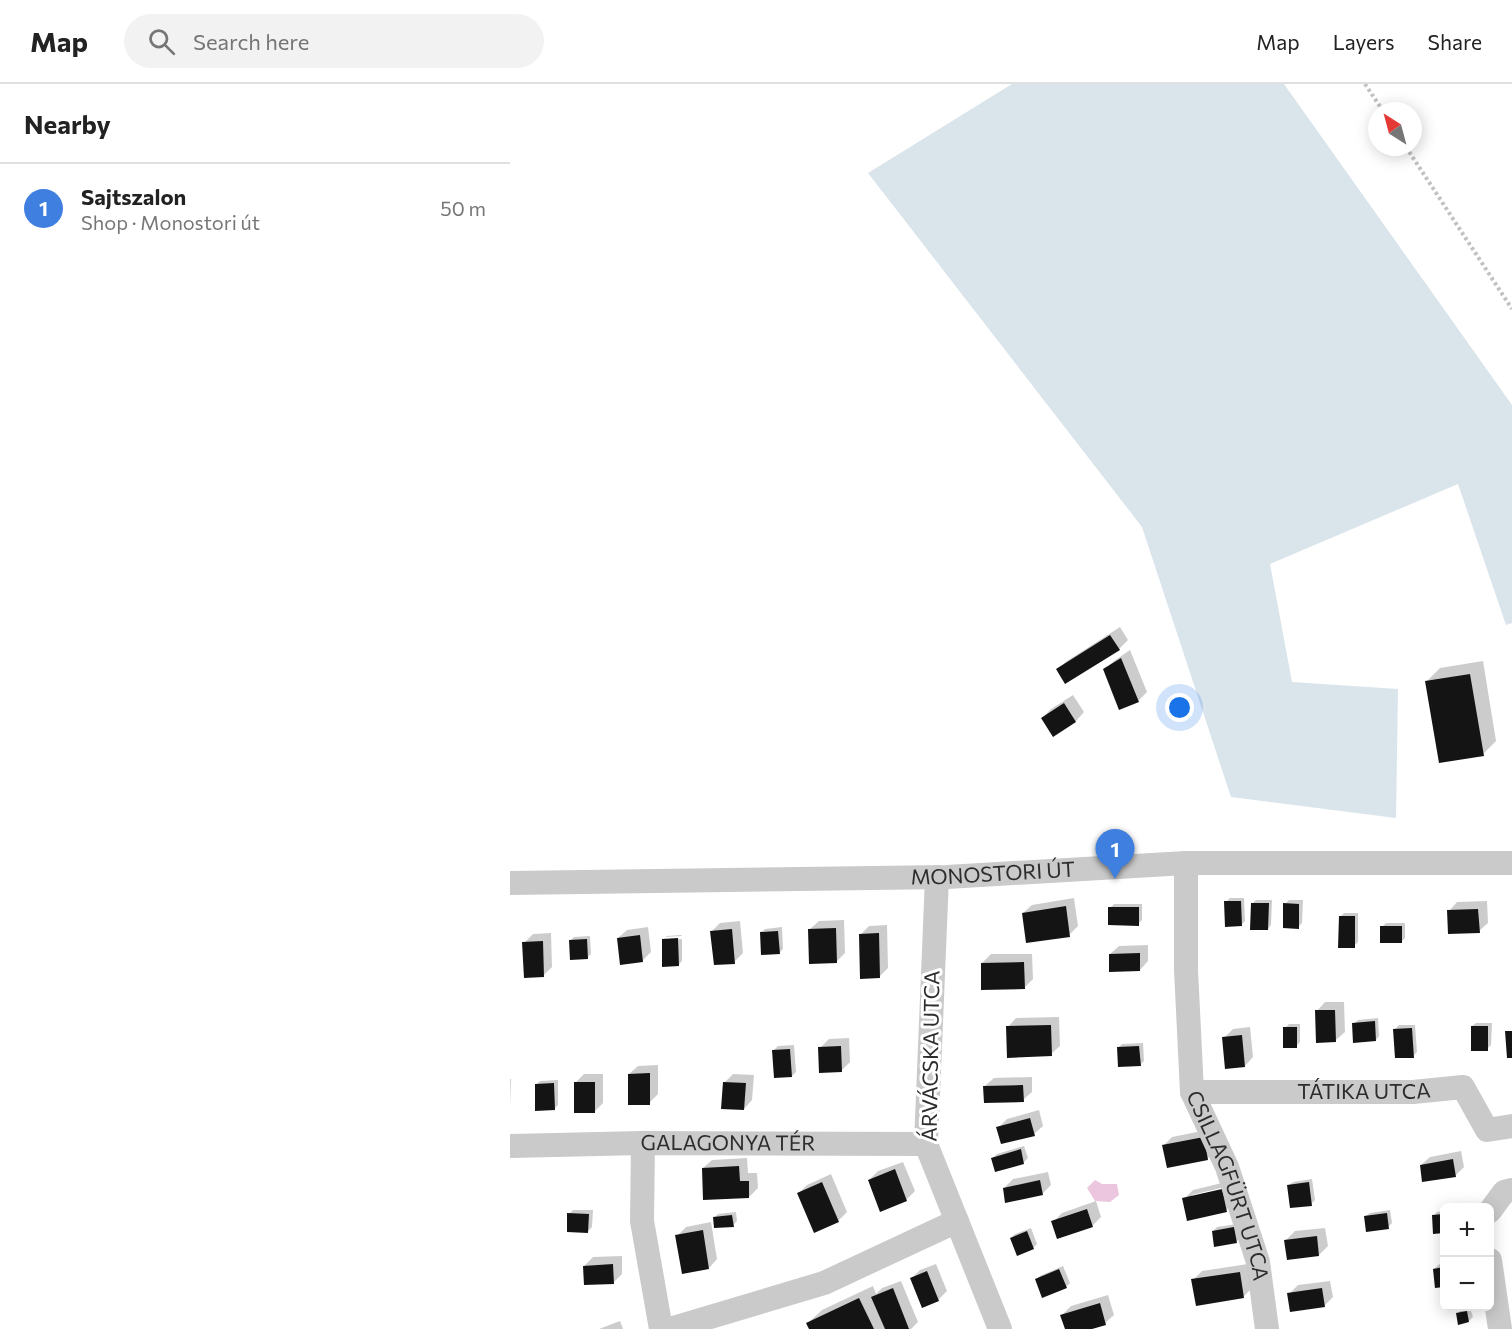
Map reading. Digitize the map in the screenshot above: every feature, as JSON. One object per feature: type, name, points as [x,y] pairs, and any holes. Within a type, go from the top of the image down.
[{"type":"street","name":"MONOSTORI ÚT","points":[[510,883],[937,877],[1186,863],[1512,863]]},
{"type":"street","name":"CSILLAGFÜRT UTCA","points":[[1186,863],[1186,970],[1192,1092],[1227,1167],[1258,1262],[1267,1329]]},
{"type":"street","name":"ÁRVÁCSKA UTCA","points":[[937,877],[926,1144],[1000,1329]]},
{"type":"street","name":"TÁTIKA UTCA","points":[[1192,1092],[1413,1092],[1463,1088],[1487,1130],[1512,1126]]},
{"type":"street","name":"GALAGONYA TÉR","points":[[661,1329],[642,1221],[643,1143],[926,1144]]},
{"type":"street","points":[[510,1146],[643,1143]]},
{"type":"street","points":[[1494,1206],[1504,1192],[1512,1190]]},
{"type":"street","points":[[670,1329],[824,1282],[957,1221]]},
{"type":"street","points":[[1494,1288],[1500,1329]]},
{"type":"path","points":[[1365,84],[1377,102]]},
{"type":"path","points":[[1412,156],[1512,309]]},
{"type":"shaded area","points":[[1012,84],[1284,84],[1512,405],[1512,623],[1506,625],[1458,484],[1270,564],[1292,682],[1398,689],[1396,818],[1231,797],[1142,527],[868,173]]},
{"type":"shaded area","points":[[1095,1180],[1102,1184],[1117,1184],[1119,1195],[1110,1202],[1095,1201],[1087,1188]]},
{"type":"building","points":[[1110,635],[1120,650],[1065,684],[1056,669]]},
{"type":"building","points":[[1121,658],[1139,702],[1119,710],[1103,669]]},
{"type":"building","points":[[1470,674],[1484,756],[1439,763],[1425,681]]},
{"type":"building","points":[[1064,703],[1076,722],[1053,737],[1041,718]]},
{"type":"building","points":[[1224,901],[1241,901],[1242,926],[1225,927]]},
{"type":"building","points":[[1251,903],[1269,903],[1268,930],[1250,930]]},
{"type":"building","points":[[1283,903],[1299,904],[1299,929],[1283,928]]},
{"type":"building","points":[[1066,906],[1070,937],[1026,943],[1022,913]]},
{"type":"building","points":[[1108,907],[1139,907],[1139,926],[1108,925]]},
{"type":"building","points":[[1478,909],[1480,933],[1448,934],[1447,910]]},
{"type":"building","points":[[1339,916],[1355,916],[1355,948],[1338,948]]},
{"type":"building","points":[[1380,926],[1402,926],[1402,943],[1380,943]]},
{"type":"building","points":[[836,928],[837,963],[809,964],[808,929]]},
{"type":"building","points":[[732,929],[735,964],[714,965],[710,931]]},
{"type":"building","points":[[778,931],[780,954],[761,955],[760,932]]},
{"type":"building","points":[[879,933],[880,978],[860,979],[859,934]]},
{"type":"building","points":[[640,935],[643,962],[620,965],[617,938]]},
{"type":"building","points":[[678,938],[679,966],[662,967],[662,939]]},
{"type":"building","points":[[587,939],[588,959],[570,960],[569,940]]},
{"type":"building","points":[[543,941],[544,977],[524,978],[522,942]]},
{"type":"building","points":[[1140,953],[1140,971],[1109,972],[1109,954]]},
{"type":"building","points":[[1024,962],[1025,989],[981,990],[981,963]]},
{"type":"building","points":[[1315,1010],[1335,1010],[1336,1042],[1316,1043]]},
{"type":"building","points":[[1375,1021],[1376,1041],[1353,1043],[1352,1023]]},
{"type":"building","points":[[1051,1025],[1052,1056],[1007,1058],[1006,1026]]},
{"type":"building","points":[[1471,1026],[1488,1026],[1488,1051],[1471,1051]]},
{"type":"building","points":[[1283,1027],[1297,1027],[1297,1048],[1283,1048]]},
{"type":"building","points":[[1412,1028],[1414,1058],[1395,1058],[1393,1029]]},
{"type":"building","points":[[1505,1031],[1512,1031],[1512,1058],[1507,1058]]},
{"type":"building","points":[[1242,1035],[1245,1067],[1225,1069],[1222,1037]]},
{"type":"building","points":[[841,1046],[842,1072],[819,1073],[818,1047]]},
{"type":"building","points":[[1139,1046],[1141,1066],[1118,1067],[1117,1047]]},
{"type":"building","points":[[790,1049],[792,1077],[774,1078],[772,1050]]},
{"type":"building","points":[[650,1073],[650,1105],[628,1105],[628,1074]]},
{"type":"building","points":[[574,1082],[595,1082],[595,1113],[574,1113]]},
{"type":"building","points":[[723,1082],[746,1083],[744,1110],[721,1109]]},
{"type":"building","points":[[554,1083],[555,1110],[535,1111],[535,1084]]},
{"type":"building","points":[[1023,1085],[1024,1102],[984,1103],[983,1086]]},
{"type":"building","points":[[1030,1118],[1035,1136],[1001,1144],[996,1127]]},
{"type":"building","points":[[1204,1137],[1208,1160],[1167,1168],[1162,1145]]},
{"type":"building","points":[[1021,1149],[1024,1164],[995,1172],[991,1158]]},
{"type":"building","points":[[1453,1159],[1456,1177],[1422,1182],[1420,1165]]},
{"type":"building","points":[[739,1166],[740,1181],[749,1181],[749,1198],[703,1200],[702,1168]]},
{"type":"building","points":[[895,1169],[907,1201],[880,1212],[868,1180]]},
{"type":"building","points":[[1040,1180],[1043,1195],[1005,1203],[1003,1188]]},
{"type":"building","points":[[822,1182],[839,1222],[814,1233],[797,1193]]},
{"type":"building","points":[[1309,1182],[1312,1206],[1290,1208],[1287,1185]]},
{"type":"building","points":[[1222,1189],[1227,1212],[1187,1221],[1182,1198]]},
{"type":"building","points":[[1087,1209],[1093,1227],[1057,1239],[1051,1221]]},
{"type":"building","points":[[567,1213],[589,1214],[588,1233],[567,1232]]},
{"type":"building","points":[[1387,1213],[1389,1229],[1366,1232],[1364,1216]]},
{"type":"building","points":[[1440,1214],[1440,1233],[1433,1234],[1432,1215]]},
{"type":"building","points":[[732,1215],[734,1227],[714,1228],[713,1217]]},
{"type":"building","points":[[1234,1227],[1237,1243],[1214,1247],[1212,1231]]},
{"type":"building","points":[[703,1230],[709,1269],[682,1274],[675,1235]]},
{"type":"building","points":[[1027,1231],[1034,1249],[1017,1256],[1010,1238]]},
{"type":"building","points":[[1317,1236],[1319,1256],[1287,1260],[1284,1240]]},
{"type":"building","points":[[613,1264],[614,1284],[584,1285],[583,1266]]},
{"type":"building","points":[[1440,1268],[1440,1287],[1435,1288],[1433,1269]]},
{"type":"building","points":[[1059,1269],[1067,1288],[1042,1298],[1035,1279]]},
{"type":"building","points":[[927,1271],[939,1301],[922,1308],[910,1278]]},
{"type":"building","points":[[1240,1272],[1244,1298],[1196,1306],[1191,1279]]},
{"type":"building","points":[[893,1288],[909,1329],[885,1329],[871,1297]]},
{"type":"building","points":[[1322,1288],[1325,1307],[1290,1312],[1287,1293]]},
{"type":"building","points":[[859,1298],[874,1329],[809,1329],[806,1323]]},
{"type":"building","points":[[1100,1303],[1106,1325],[1092,1329],[1065,1329],[1060,1315]]},
{"type":"building","points":[[1467,1311],[1469,1322],[1458,1325],[1456,1313]]},
{"type":"place","name":"Sajtszalon","points":[[1115,879]]}]
